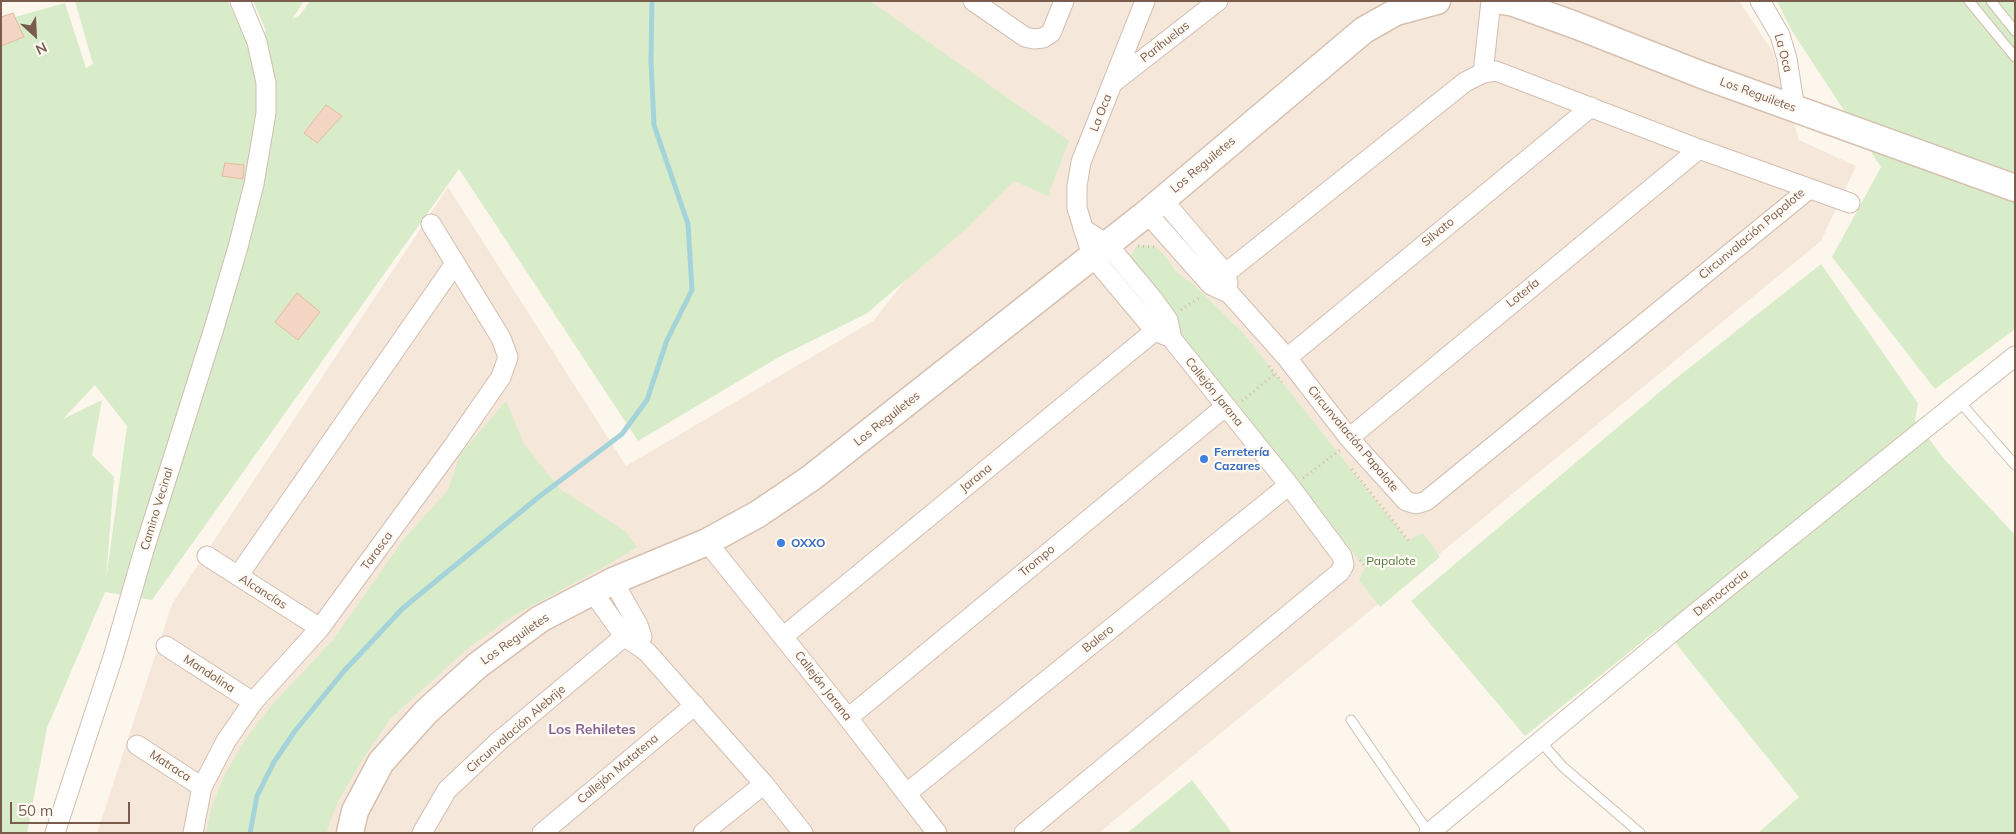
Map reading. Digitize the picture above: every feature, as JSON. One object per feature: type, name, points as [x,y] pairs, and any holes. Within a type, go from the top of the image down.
[{"type":"street","name":"Camino Vecinal","points":[[55,833],[113,657],[144,550],[215,325],[254,184],[266,113],[266,83],[257,42],[240,1]]},
{"type":"street","points":[[973,1],[1025,37],[1034,39],[1043,38],[1051,33],[1064,1]]},
{"type":"street","name":"Parihuelas","points":[[1113,83],[1218,1]]},
{"type":"street","name":"Los Reguiletes","points":[[350,833],[356,811],[381,762],[426,712],[478,665],[540,619],[602,586],[707,542],[758,514],[811,478],[1155,206],[1364,30],[1396,12],[1437,1]]},
{"type":"street","points":[[1155,206],[1211,285],[1465,82],[1483,73],[1491,1]]},
{"type":"street","name":"Los Reguiletes","points":[[1502,1],[1514,3],[1575,25],[1702,75],[2015,188]]},
{"type":"street","name":"La Oca","points":[[1760,1],[1780,35],[1795,109]]},
{"type":"street","name":"La Oca","points":[[1099,250],[1083,229],[1077,208],[1077,186],[1082,162],[1142,2]]},
{"type":"street","name":"Circunvalación Papalote","points":[[1483,73],[1496,71],[1699,150],[1809,188]]},
{"type":"street","name":"Silvato","points":[[1286,358],[1591,107]]},
{"type":"street","name":"Lotería","points":[[1340,445],[1699,150]]},
{"type":"street","points":[[1809,188],[1850,203]]},
{"type":"street","name":"Circunvalación Papalote","points":[[1211,285],[1230,294],[1286,358],[1340,445],[1406,501],[1416,504],[1426,501],[1809,188]]},
{"type":"street","points":[[1155,206],[1225,273]]},
{"type":"street","name":"Tarasca","points":[[193,833],[202,787],[226,741],[253,702],[320,628],[454,445],[501,377],[508,357],[501,338],[454,265],[431,224]]},
{"type":"street","name":"Callejón Jarana","points":[[1099,250],[1162,325],[1289,485],[1342,556],[1352,562]]},
{"type":"street","points":[[238,576],[454,265]]},
{"type":"street","name":"Circunvalación Papalote","points":[[1225,273],[1230,294]]},
{"type":"street","name":"Jarana","points":[[784,636],[1162,325]]},
{"type":"street","name":"Democracia","points":[[1429,833],[2015,356]]},
{"type":"street","name":"Trompo","points":[[848,718],[1226,406]]},
{"type":"street","name":"Balero","points":[[907,793],[1289,485]]},
{"type":"street","name":"Callejón Jarana","points":[[707,542],[784,636],[937,833]]},
{"type":"street","name":"Alcancías","points":[[207,556],[320,628]]},
{"type":"street","points":[[1024,833],[1352,562]]},
{"type":"street","points":[[602,586],[647,652],[764,784],[803,833]]},
{"type":"street","name":"Circunvalación Alebrije","points":[[422,833],[447,790],[499,741],[631,631]]},
{"type":"street","name":"Mandolina","points":[[166,646],[253,702]]},
{"type":"street","name":"Callejón Matatena","points":[[542,833],[695,705]]},
{"type":"street","name":"Matraca","points":[[138,745],[202,787]]},
{"type":"street","points":[[703,833],[764,784]]},
{"type":"lane","points":[[1969,1],[2015,57]]},
{"type":"lane","points":[[1991,1],[2015,31]]},
{"type":"lane","points":[[1959,401],[2015,465]]},
{"type":"lane","points":[[1352,720],[1429,833]]},
{"type":"lane","points":[[1540,741],[1563,767],[1640,833]]},
{"type":"path","points":[[1133,252],[1137,246],[1147,245],[1156,247],[1161,252]]},
{"type":"path","points":[[1162,325],[1204,294],[1211,285]]},
{"type":"path","points":[[1226,406],[1237,405],[1275,374],[1286,358]]},
{"type":"path","points":[[1267,364],[1287,388]]},
{"type":"path","points":[[1289,485],[1299,480],[1340,445]]},
{"type":"path","points":[[1350,467],[1408,541]]},
{"type":"path","points":[[1352,562],[1365,567]]},
{"type":"shaded area","name":"Los Rehiletes","points":[[870,1],[1739,1],[1773,52],[1799,140],[1856,166],[1821,241],[1099,833],[97,833],[172,604],[448,187],[626,466],[873,321],[1032,121]]},
{"type":"green space","points":[[75,1],[228,1],[246,40],[266,31],[253,1],[304,1],[292,19],[300,15],[310,1],[870,1],[1069,141],[1048,196],[1014,181],[965,230],[866,314],[779,357],[638,441],[459,169],[152,600],[105,592],[47,728],[27,833],[1,833],[1,21],[65,3],[86,68],[93,64]],"holes":[[[95,385],[127,426],[106,580],[114,477],[92,455],[102,400],[63,419]]]},
{"type":"green space","points":[[1777,1],[2015,1],[2015,329],[1935,389],[1832,257],[1881,167],[1792,31]]},
{"type":"green space","name":"Papalote","points":[[1147,245],[1156,247],[1177,273],[1194,285],[1243,333],[1408,541],[1423,533],[1440,557],[1380,607],[1359,580],[1365,567],[1191,347],[1129,258],[1137,246]]},
{"type":"green space","points":[[1821,264],[1918,403],[1915,420],[1944,459],[2015,535],[2015,833],[1758,833],[1799,797],[1662,626],[1525,736],[1411,601],[1674,380]]},
{"type":"green space","points":[[506,401],[524,444],[560,489],[626,532],[637,547],[606,566],[513,616],[468,648],[391,718],[366,754],[338,801],[326,833],[206,833],[211,809],[225,774],[245,740],[270,707],[333,640],[403,540],[448,490],[460,455]]},
{"type":"green space","points":[[1192,780],[1232,833],[1127,833]]},
{"type":"building","points":[[13,13],[24,37],[1,46],[1,17]]},
{"type":"building","points":[[326,105],[342,116],[317,143],[304,133]]},
{"type":"building","points":[[225,163],[244,165],[243,179],[222,176]]},
{"type":"building","points":[[297,293],[320,312],[298,340],[275,322]]},
{"type":"waterway","points":[[250,833],[257,796],[274,762],[295,731],[344,671],[402,609],[540,496],[622,434],[647,400],[667,340],[692,290],[688,224],[654,125],[651,60],[652,1]]},
{"type":"place","name":"Ferretería Cazares","points":[[1204,459]]},
{"type":"place","name":"OXXO","points":[[781,543]]},
{"type":"district","name":"Los Rehiletes","points":[[592,730]]}]
